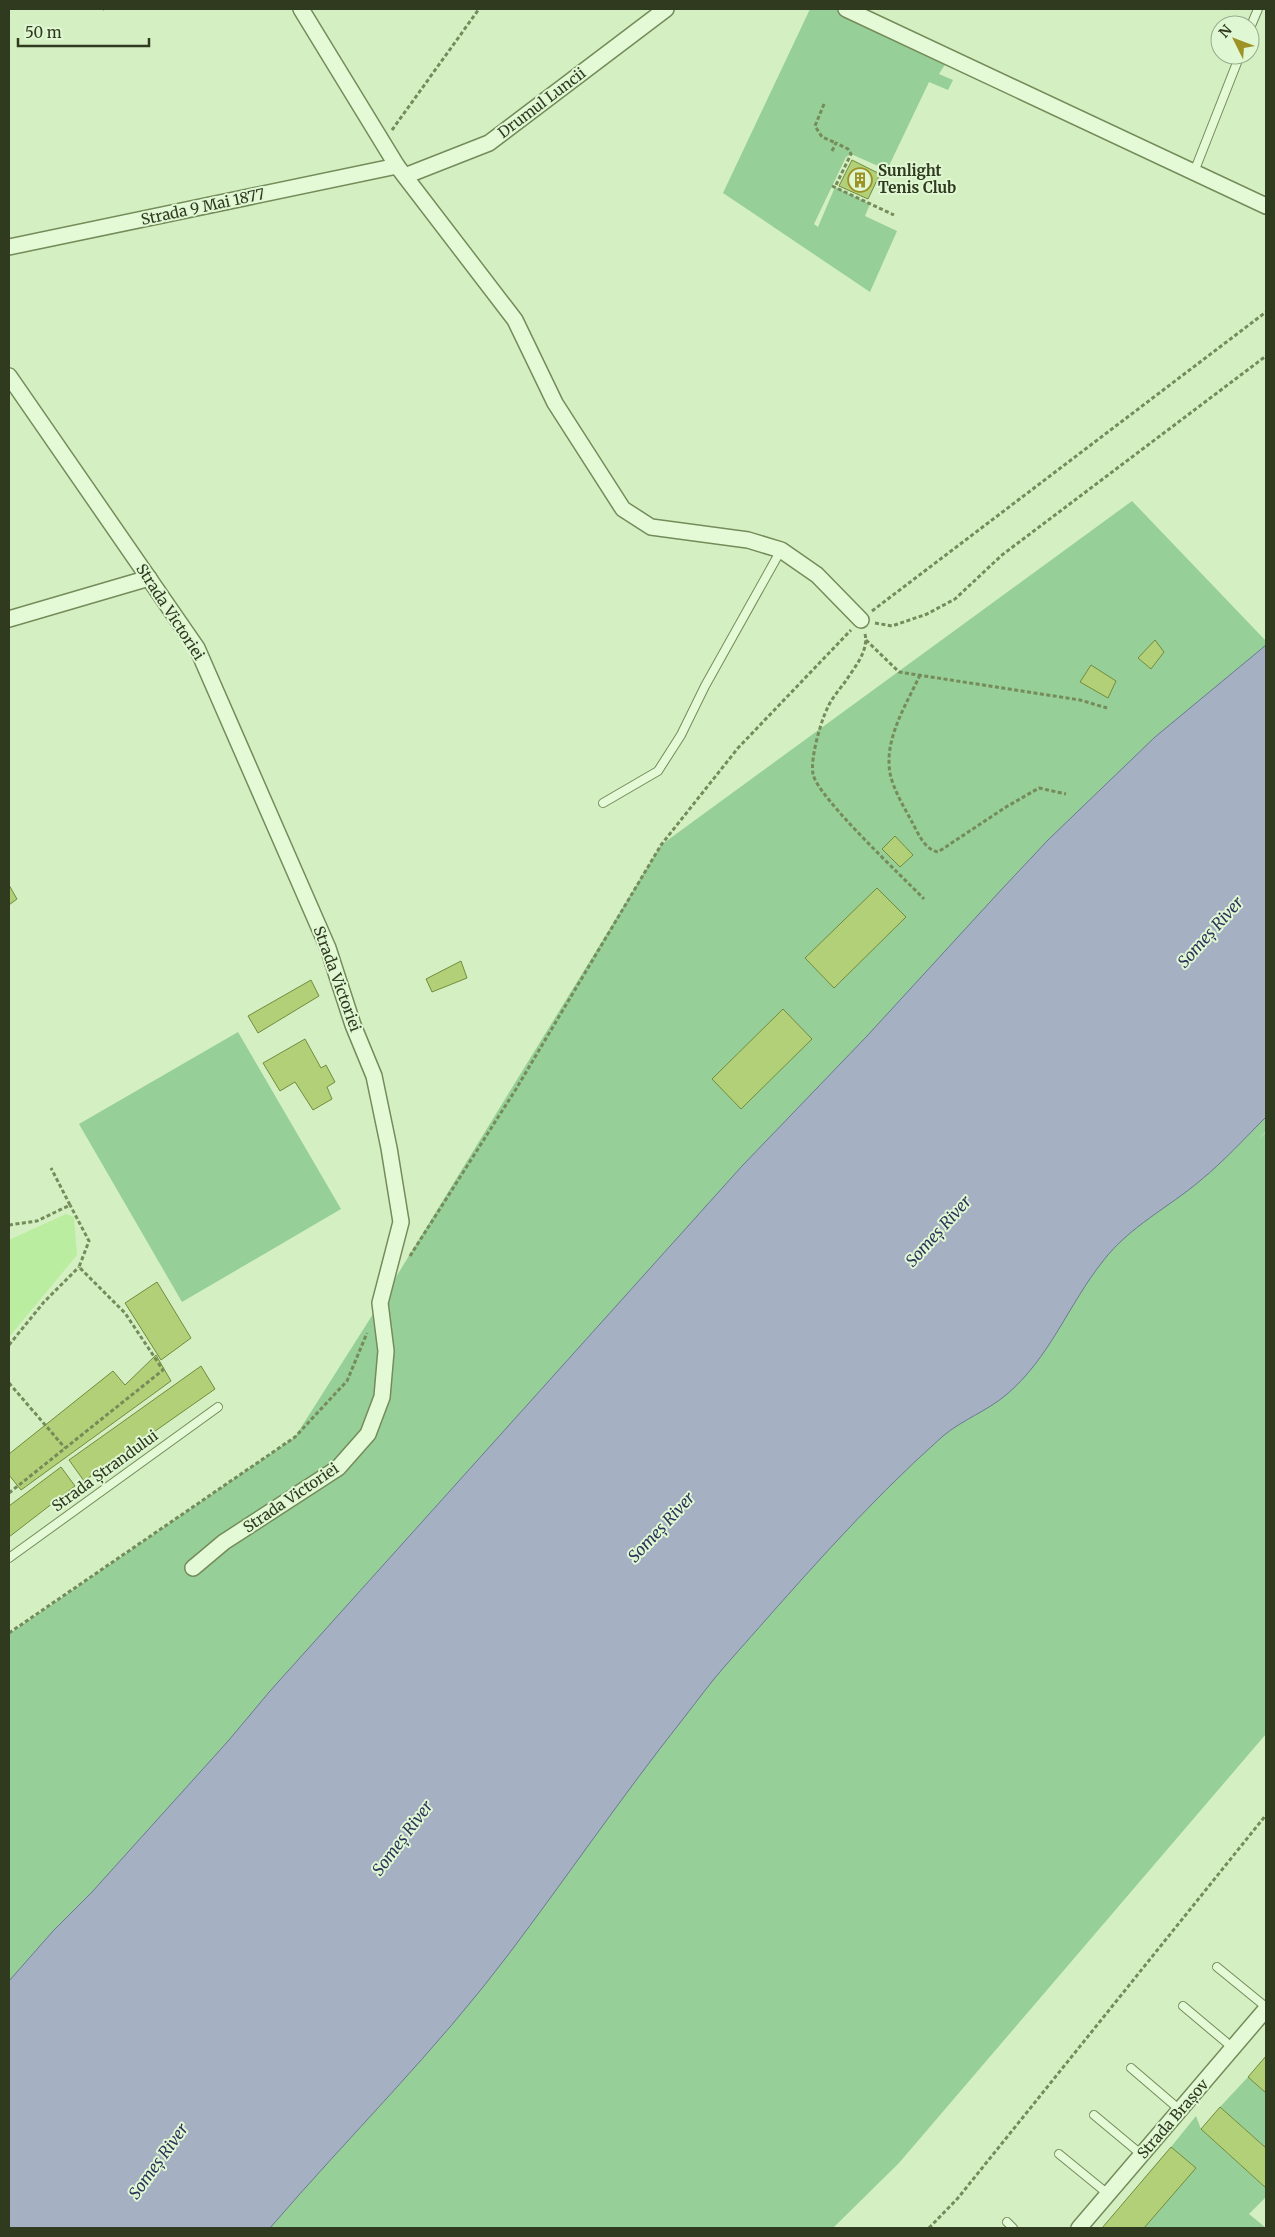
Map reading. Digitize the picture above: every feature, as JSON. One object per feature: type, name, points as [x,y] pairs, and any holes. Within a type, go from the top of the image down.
[{"type":"street","points":[[301,9],[382,144],[515,320],[555,403],[623,510],[652,527],[748,540],[781,550],[818,576],[861,620]]},
{"type":"street","name":"Drumul Luncii","points":[[401,171],[490,143],[666,9]]},
{"type":"street","points":[[846,9],[1266,206]]},
{"type":"street","name":"Strada 9 Mai 1877","points":[[9,247],[401,171]]},
{"type":"street","name":"Strada Victoriei","points":[[9,376],[197,648],[328,948],[353,1026],[374,1076],[401,1222],[380,1303],[386,1350],[382,1397],[368,1434],[338,1468],[224,1542],[193,1568]]},
{"type":"street","points":[[9,619],[148,578]]},
{"type":"street","name":"Strada Brașov","points":[[1079,2228],[1266,2008]]},
{"type":"lane","points":[[1194,172],[1236,65]]},
{"type":"lane","points":[[603,803],[658,772],[681,735],[705,686],[781,550]]},
{"type":"lane","name":"Strada Ștrandului","points":[[9,1558],[218,1407]]},
{"type":"lane","points":[[1217,1967],[1266,2008]]},
{"type":"lane","points":[[1183,2006],[1233,2048]]},
{"type":"lane","points":[[1131,2068],[1180,2110]]},
{"type":"lane","points":[[1094,2115],[1142,2154]]},
{"type":"lane","points":[[1059,2154],[1108,2194]]},
{"type":"lane","points":[[1007,2222],[1013,2228]]},
{"type":"path","points":[[382,144],[478,9]]},
{"type":"path","points":[[824,104],[815,126],[822,137],[848,149],[851,154],[834,187],[894,215]]},
{"type":"path","points":[[832,151],[836,143]]},
{"type":"path","points":[[406,1262],[516,1089],[661,845],[738,748],[861,620],[1266,312]]},
{"type":"path","points":[[861,620],[892,626],[927,614],[955,599],[1002,555],[1266,356]]},
{"type":"path","points":[[861,620],[866,640],[860,659],[827,707],[815,753],[813,774],[820,789],[834,806],[924,899]]},
{"type":"path","points":[[866,640],[899,672],[1080,700],[1107,708]]},
{"type":"path","points":[[920,676],[897,725],[889,751],[890,774],[902,805],[924,842],[932,851],[938,852],[1006,807],[1039,788],[1066,794]]},
{"type":"path","points":[[9,1345],[44,1302],[79,1267],[89,1242],[51,1168]]},
{"type":"path","points":[[9,1226],[37,1221],[70,1205]]},
{"type":"path","points":[[9,1493],[163,1370],[125,1313],[79,1267]]},
{"type":"path","points":[[9,1633],[295,1438],[347,1381],[369,1329]]},
{"type":"path","points":[[9,1383],[64,1448]]},
{"type":"path","points":[[929,2228],[965,2191],[1266,1815]]},
{"type":"shaded area","points":[[810,9],[838,9],[946,63],[939,74],[953,80],[948,90],[929,82],[887,170],[851,154],[846,157],[814,224],[818,227],[835,187],[870,204],[865,216],[897,231],[870,292],[723,193]]},
{"type":"shaded area","points":[[1132,501],[1266,641],[1266,1131],[1259,1139],[1266,1132],[1266,1734],[899,2163],[833,2228],[9,2228],[9,1634],[295,1437],[380,1303],[661,845]]},
{"type":"shaded area","points":[[238,1032],[341,1209],[182,1302],[79,1124]]},
{"type":"shaded area","points":[[1248,2077],[1266,2093],[1266,2148],[1220,2107]]},
{"type":"shaded area","points":[[1196,2116],[1201,2129],[1266,2188],[1266,2197],[1249,2214],[1266,2228],[1144,2228],[1195,2168],[1171,2147]]},
{"type":"sand","points":[[66,1214],[74,1217],[77,1255],[9,1337],[9,1240]]},
{"type":"water","name":"Someș River","points":[[1266,645],[1266,1117],[1210,1173],[1125,1238],[1103,1261],[1047,1348],[1021,1380],[999,1401],[943,1436],[885,1490],[804,1577],[709,1685],[638,1777],[530,1926],[480,1991],[421,2060],[270,2228],[9,2228],[9,1981],[229,1740],[270,1691],[742,1166],[867,1036],[1001,890],[1049,839],[1155,737]]},
{"type":"building","name":"Sunlight Tenis Club","points":[[852,160],[880,174],[868,199],[839,186]]},
{"type":"building","points":[[1155,640],[1164,652],[1151,669],[1138,658]]},
{"type":"building","points":[[1091,665],[1116,681],[1108,698],[1080,682]]},
{"type":"building","points":[[895,836],[913,855],[900,867],[882,849]]},
{"type":"building","points":[[9,885],[17,899],[9,905]]},
{"type":"building","points":[[877,888],[906,917],[834,988],[805,958]]},
{"type":"building","points":[[461,961],[467,978],[432,992],[426,979]]},
{"type":"building","points":[[311,980],[319,996],[258,1033],[248,1016]]},
{"type":"building","points":[[783,1009],[812,1039],[741,1109],[712,1079]]},
{"type":"building","points":[[305,1039],[321,1068],[326,1065],[335,1082],[327,1087],[332,1099],[313,1110],[295,1082],[280,1091],[263,1063]]},
{"type":"building","points":[[157,1282],[191,1338],[161,1360],[125,1303]]},
{"type":"building","points":[[156,1355],[171,1381],[21,1490],[9,1475],[9,1454],[113,1371],[125,1385]]},
{"type":"building","points":[[201,1366],[215,1389],[84,1481],[69,1460]]},
{"type":"building","points":[[61,1467],[75,1486],[9,1537],[9,1506]]},
{"type":"building","points":[[1266,2056],[1266,2093],[1248,2077]]},
{"type":"building","points":[[1220,2107],[1266,2148],[1266,2188],[1201,2129]]},
{"type":"building","points":[[1171,2147],[1196,2168],[1144,2228],[1102,2228]]},
{"type":"place","name":"Sunlight Tenis Club","points":[[860,180]]}]
